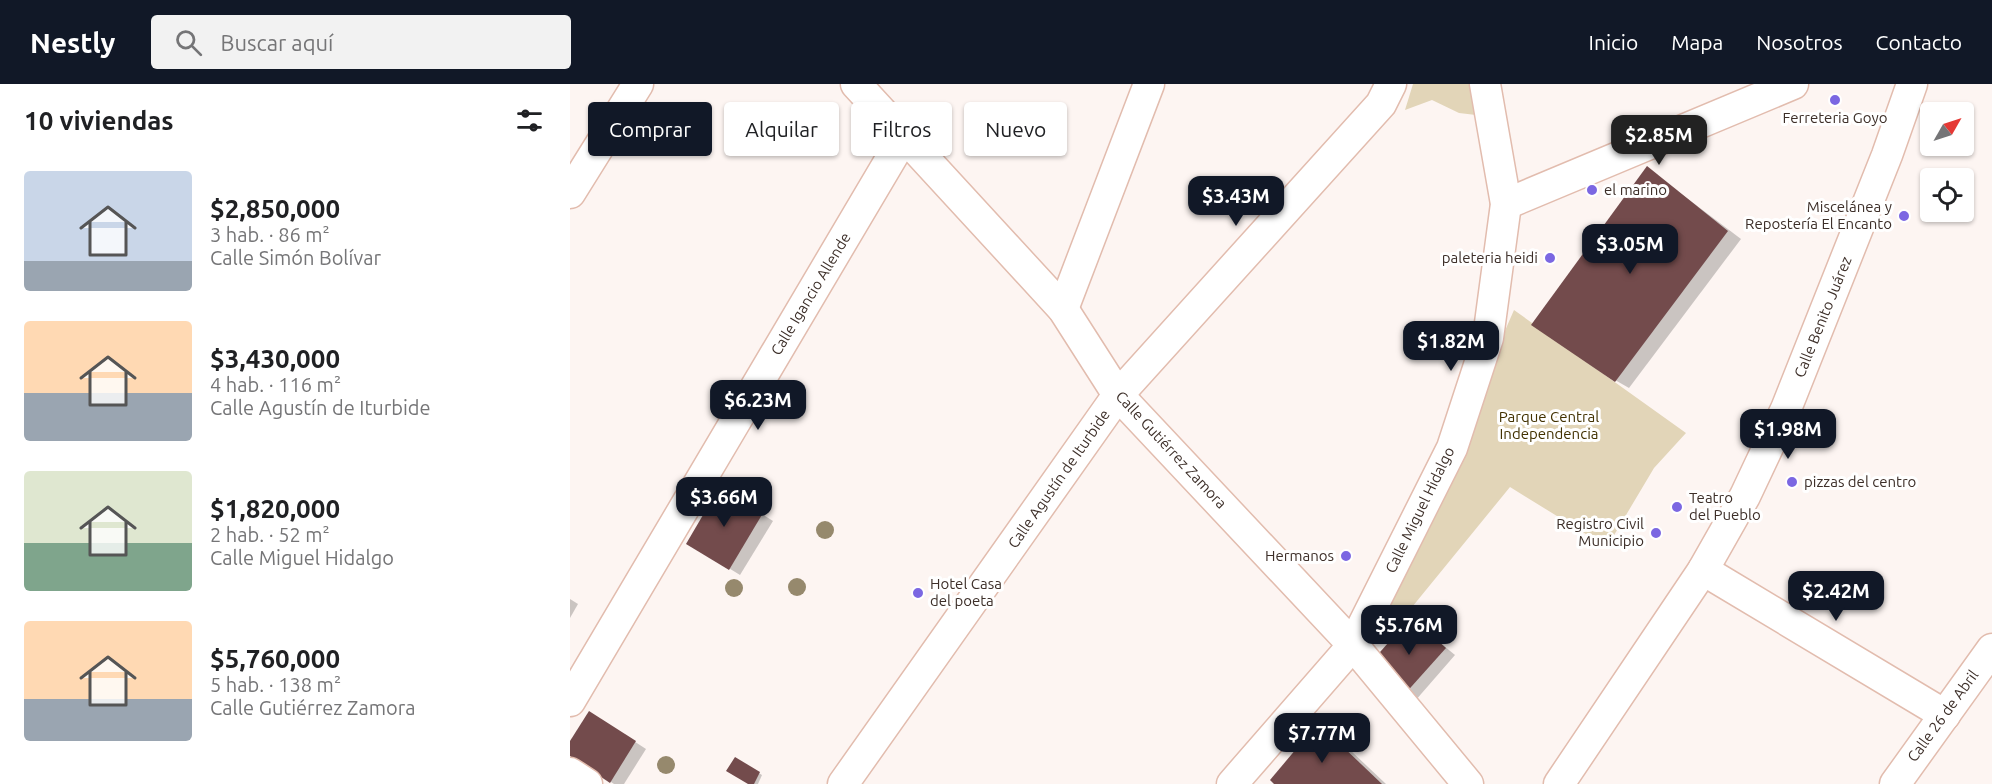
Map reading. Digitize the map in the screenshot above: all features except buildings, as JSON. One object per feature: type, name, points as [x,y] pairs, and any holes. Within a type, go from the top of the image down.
[{"type":"street","points":[[570,193],[578,163],[638,84]]},
{"type":"street","name":"Calle Gutiérrez Zamora","points":[[856,84],[873,102]]},
{"type":"street","points":[[1063,309],[1149,84]]},
{"type":"street","name":"Calle Agustín de Iturbide","points":[[843,784],[1118,395],[1381,104],[1391,84]]},
{"type":"street","name":"Calle Miguel Hidalgo","points":[[1232,784],[1353,645],[1452,448],[1488,338],[1506,204],[1485,84]]},
{"type":"street","points":[[1506,204],[1793,84]]},
{"type":"street","name":"Calle Benito Juárez","points":[[1559,784],[1703,570],[1745,496],[1786,409],[1887,155],[1912,84]]},
{"type":"street","name":"Calle Igancio Allende","points":[[570,701],[893,156]]},
{"type":"street","name":"Calle Gutiérrez Zamora","points":[[924,156],[1063,309],[1118,395],[1353,645],[1468,784]]},
{"type":"street","points":[[1703,570],[1945,715]]},
{"type":"street","name":"Calle 26 de Abril","points":[[1895,784],[1992,649]]},
{"type":"street","points":[[570,773],[587,784]]},
{"type":"green space","points":[[1413,84],[1470,84],[1476,115],[1459,113],[1432,100],[1405,110]]},
{"type":"green space","name":"Parque Central Independencia","points":[[1514,310],[1686,433],[1654,468],[1607,547],[1510,487],[1386,639],[1383,611]]},
{"type":"place","name":"Ferreteria Goyo","points":[[1835,100]]},
{"type":"place","name":"el marino","points":[[1592,190]]},
{"type":"place","name":"Miscelánea y Repostería El Encanto","points":[[1904,216]]},
{"type":"place","name":"paleteria heidi","points":[[1550,258]]},
{"type":"place","name":"pizzas del centro","points":[[1792,482]]},
{"type":"place","name":"Teatro del Pueblo","points":[[1677,507]]},
{"type":"place","name":"Registro Civil Municipio","points":[[1656,533]]},
{"type":"place","name":"Hermanos","points":[[1346,556]]},
{"type":"place","name":"Hotel Casa del poeta","points":[[918,593]]}]
